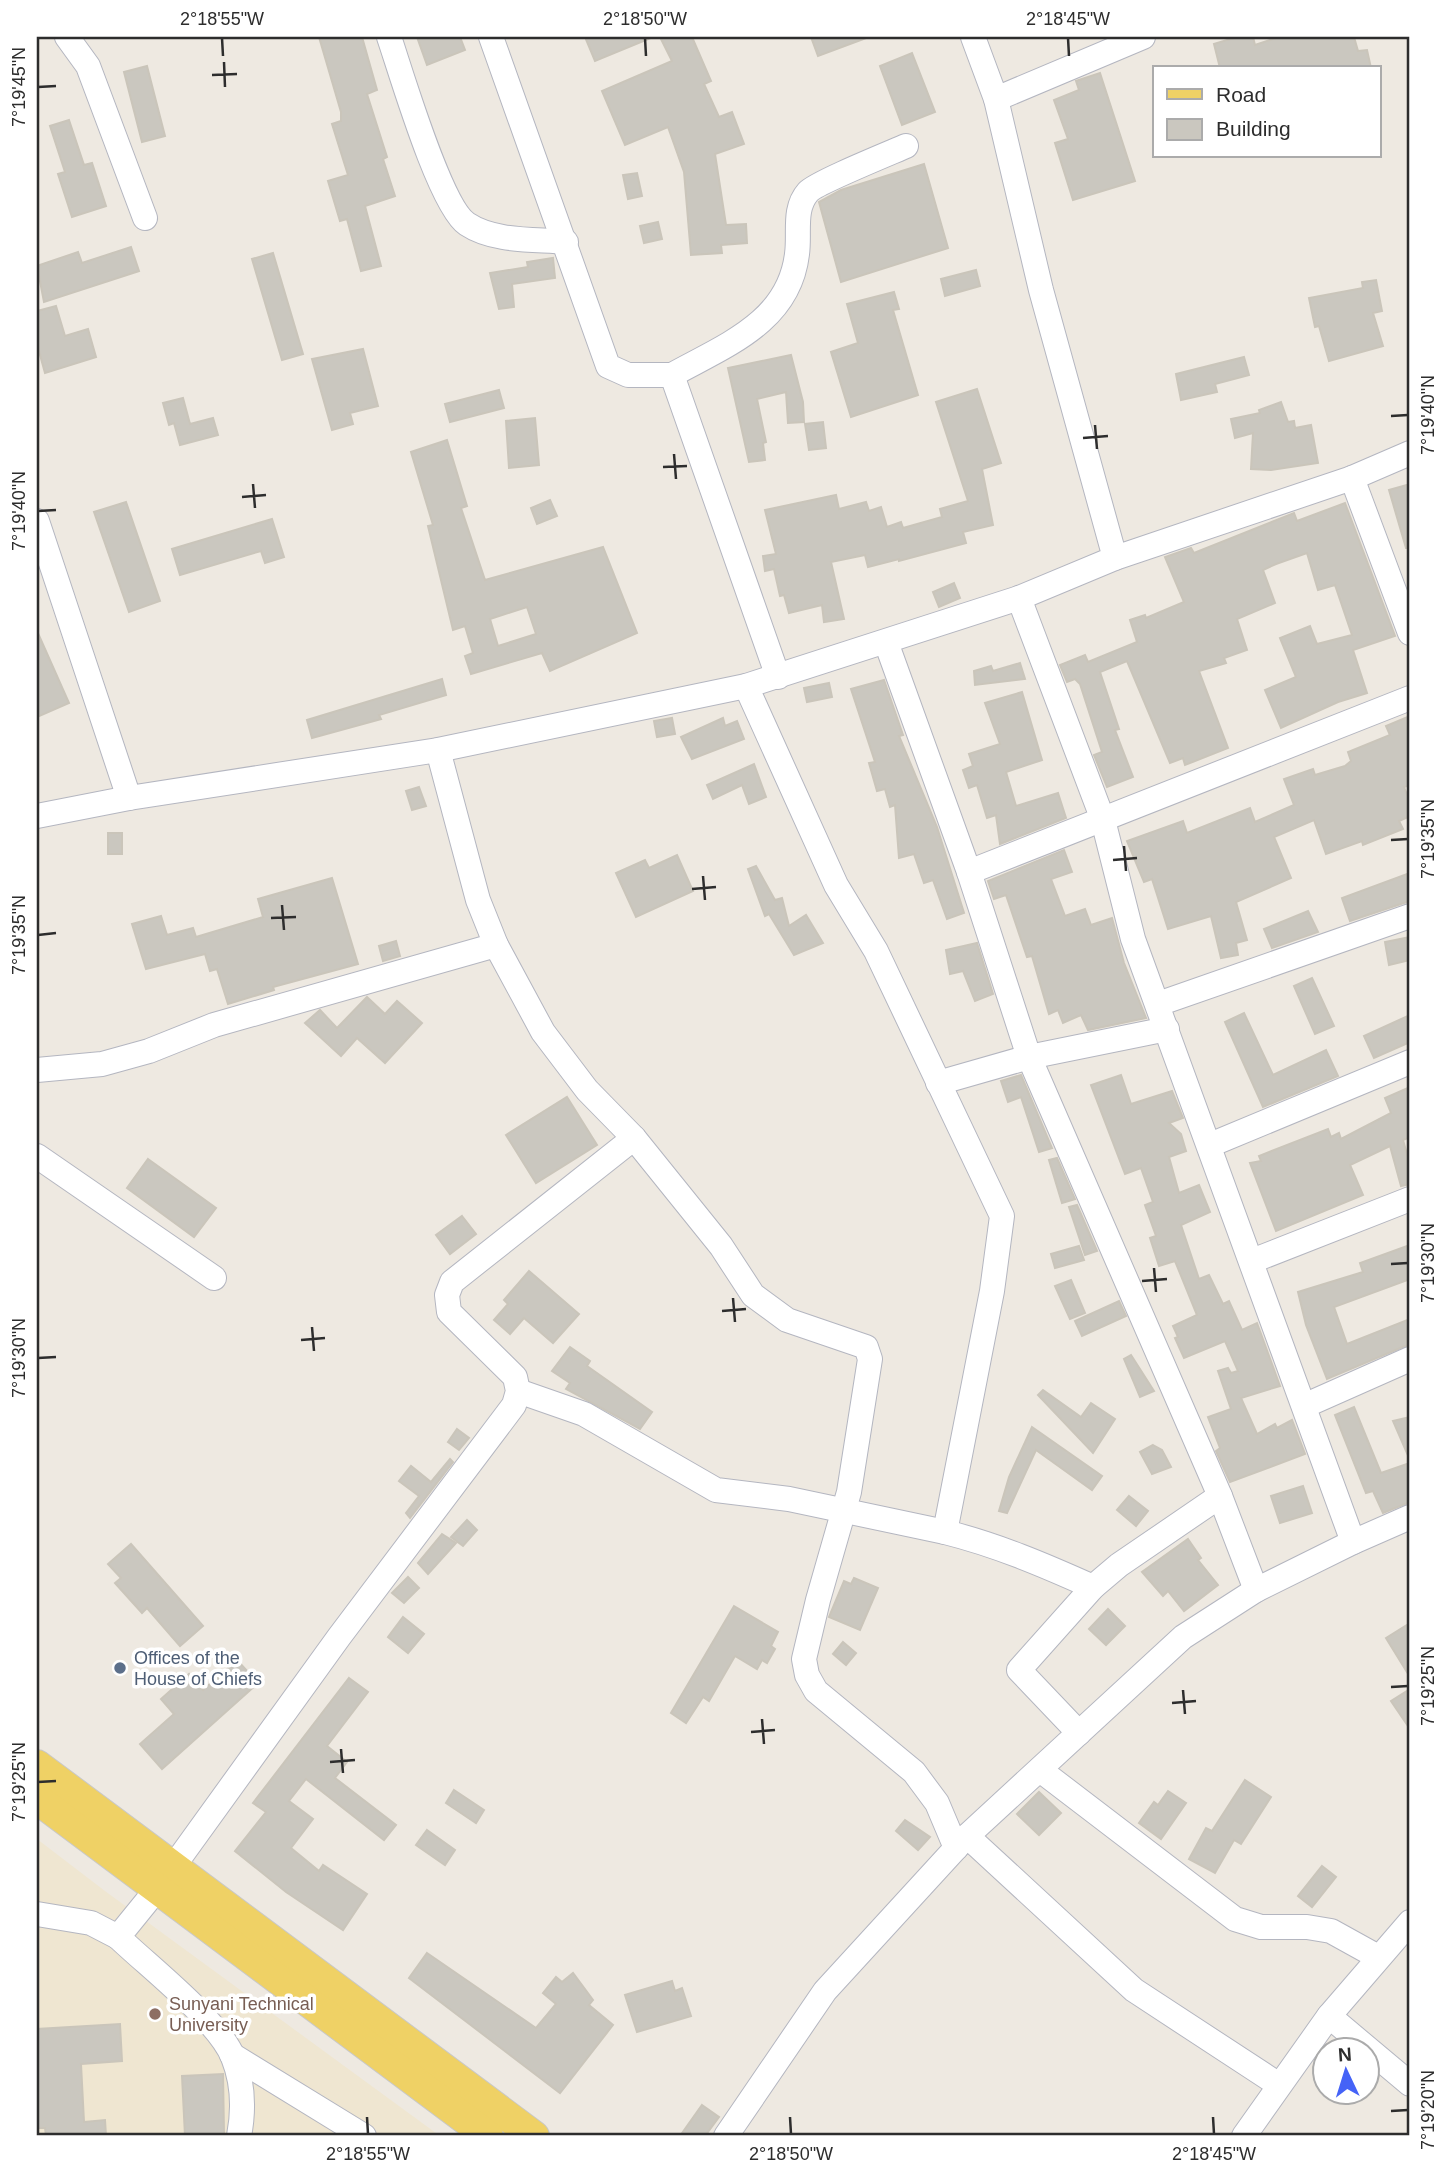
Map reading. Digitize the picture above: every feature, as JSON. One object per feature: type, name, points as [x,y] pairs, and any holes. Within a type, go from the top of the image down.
[{"type":"main road","points":[[37,1765],[165,1878],[488,2136]]},
{"type":"main road","points":[[37,1799],[165,1878],[534,2136]]},
{"type":"street","points":[[67,37],[88,66],[145,218]]},
{"type":"street","points":[[389,37],[437,176],[464,223],[491,235],[566,242]]},
{"type":"street","points":[[491,37],[608,366],[628,374],[672,375],[754,328],[784,299],[797,255],[797,213],[809,191],[906,146]]},
{"type":"street","points":[[972,37],[996,99],[1041,290],[1115,558]]},
{"type":"street","points":[[996,99],[1143,37]]},
{"type":"street","points":[[672,375],[778,677]]},
{"type":"street","points":[[37,816],[129,798],[438,750],[746,686],[1019,598],[1115,558],[1352,478],[1410,453]]},
{"type":"street","points":[[1352,478],[1403,597],[1410,633]]},
{"type":"street","points":[[37,521],[129,798]]},
{"type":"street","points":[[1019,598],[1103,820],[1133,939],[1353,1542]]},
{"type":"street","points":[[886,642],[969,872],[1029,1057],[1220,1496],[1256,1590]]},
{"type":"street","points":[[746,686],[836,885],[876,951],[1002,1216],[992,1291],[945,1532]]},
{"type":"street","points":[[969,872],[1410,698]]},
{"type":"street","points":[[438,750],[478,900],[496,945],[543,1032],[587,1090],[634,1138],[721,1246],[753,1295],[787,1320],[866,1347],[870,1359],[845,1510],[818,1600],[804,1659],[807,1675],[816,1691],[914,1772],[962,1842],[1134,1990],[1279,2085]]},
{"type":"street","points":[[1158,1004],[1410,916]]},
{"type":"street","points":[[37,1070],[102,1064],[149,1051],[214,1025],[496,945]]},
{"type":"street","points":[[938,1083],[1029,1057],[1167,1029]]},
{"type":"street","points":[[1210,1145],[1410,1062]]},
{"type":"street","points":[[118,1937],[165,1878],[339,1637],[513,1405],[518,1391],[514,1377],[449,1312],[447,1295],[452,1282],[634,1138]]},
{"type":"street","points":[[37,1156],[214,1278]]},
{"type":"street","points":[[1252,1261],[1410,1199]]},
{"type":"street","points":[[1304,1406],[1410,1359]]},
{"type":"street","points":[[518,1391],[584,1413],[716,1490],[845,1510],[945,1532],[993,1545],[1093,1587]]},
{"type":"street","points":[[1079,1733],[1019,1670],[1093,1587],[1119,1565],[1220,1496]]},
{"type":"street","points":[[726,2136],[825,1991],[962,1842],[1183,1637],[1256,1590],[1410,1517]]},
{"type":"street","points":[[1040,1770],[1235,1919],[1261,1927],[1307,1927],[1331,1931],[1378,1957]]},
{"type":"street","points":[[37,1914],[91,1923],[118,1937],[218,2034],[233,2056],[242,2087],[239,2136]]},
{"type":"street","points":[[1244,2136],[1329,2016],[1410,1922]]},
{"type":"street","points":[[1329,2016],[1410,2084]]},
{"type":"street","points":[[233,2056],[364,2136]]},
{"type":"shaded area","name":"Sunyani Technical University","points":[[37,1839],[105,1891],[440,2136],[37,2136]]},
{"type":"building","points":[[319,37],[362,37],[377,90],[367,94],[387,157],[383,159],[395,196],[365,206],[381,266],[361,271],[347,219],[340,221],[328,181],[348,175],[332,124],[341,121],[341,112]]},
{"type":"building","points":[[417,37],[460,37],[465,50],[427,65]]},
{"type":"building","points":[[585,37],[653,37],[595,61]]},
{"type":"building","points":[[660,37],[692,37],[711,81],[704,84],[719,117],[732,112],[744,144],[715,154],[726,225],[746,224],[747,243],[721,245],[722,253],[691,255],[684,172],[668,127],[625,145],[602,91],[672,61]]},
{"type":"building","points":[[811,37],[865,37],[866,38],[818,56]]},
{"type":"building","points":[[1237,37],[1253,37],[1255,45],[1279,37],[1354,37],[1358,51],[1367,50],[1371,66],[1220,66],[1214,44]]},
{"type":"building","points":[[912,53],[935,112],[902,125],[880,66]]},
{"type":"building","points":[[147,66],[165,136],[142,142],[124,72]]},
{"type":"building","points":[[1100,73],[1135,181],[1073,200],[1055,143],[1068,139],[1054,100],[1079,90],[1076,81]]},
{"type":"building","points":[[69,120],[84,165],[92,163],[106,206],[72,217],[58,174],[65,172],[50,126]]},
{"type":"building","points":[[924,164],[948,248],[841,282],[819,202],[841,190]]},
{"type":"building","points":[[637,173],[642,196],[628,199],[623,175]]},
{"type":"building","points":[[658,222],[662,239],[644,243],[640,226]]},
{"type":"building","points":[[131,247],[139,271],[44,302],[37,266],[78,252],[82,263]]},
{"type":"building","points":[[273,253],[303,354],[282,360],[252,259]]},
{"type":"building","points":[[553,258],[555,278],[512,284],[514,307],[499,309],[490,273],[528,267],[527,262]]},
{"type":"building","points":[[976,270],[980,286],[945,296],[941,279]]},
{"type":"building","points":[[1376,280],[1382,311],[1373,313],[1383,346],[1329,361],[1319,326],[1315,327],[1309,298],[1363,288],[1362,282]]},
{"type":"building","points":[[894,292],[899,309],[893,310],[918,395],[851,417],[831,352],[858,343],[847,304]]},
{"type":"building","points":[[56,306],[65,336],[88,329],[96,357],[45,373],[37,344],[37,311]]},
{"type":"building","points":[[363,349],[378,406],[350,413],[353,424],[332,430],[312,359]]},
{"type":"building","points":[[791,355],[803,402],[804,422],[788,423],[786,392],[757,399],[766,442],[763,443],[765,460],[749,462],[728,368]]},
{"type":"building","points":[[1244,357],[1249,375],[1215,384],[1217,392],[1181,400],[1176,374]]},
{"type":"building","points":[[977,389],[1001,463],[982,469],[993,525],[963,532],[966,543],[899,561],[868,567],[865,555],[831,562],[844,619],[824,622],[822,605],[789,613],[784,595],[780,596],[774,569],[765,571],[763,556],[776,554],[765,510],[836,495],[839,509],[866,502],[869,511],[881,507],[887,527],[901,522],[903,528],[942,517],[940,509],[968,501],[936,402]]},
{"type":"building","points":[[499,390],[504,408],[450,422],[445,404]]},
{"type":"building","points":[[183,398],[190,424],[213,418],[218,435],[180,445],[174,423],[169,425],[163,403]]},
{"type":"building","points":[[1281,402],[1288,422],[1294,421],[1295,428],[1311,425],[1318,463],[1271,470],[1251,469],[1253,433],[1235,438],[1231,419],[1260,413],[1259,410]]},
{"type":"building","points":[[535,418],[539,465],[509,468],[506,421]]},
{"type":"building","points":[[823,422],[826,448],[809,450],[805,424]]},
{"type":"building","points":[[447,440],[467,506],[461,508],[485,580],[603,547],[637,633],[550,671],[542,653],[471,674],[465,656],[473,653],[465,626],[453,630],[428,526],[433,525],[411,452]],"holes":[[[527,607],[536,634],[498,646],[490,619]]]},
{"type":"building","points":[[1410,484],[1410,548],[1406,548],[1389,490]]},
{"type":"building","points":[[550,500],[557,516],[537,524],[531,508]]},
{"type":"building","points":[[126,502],[160,601],[129,612],[94,512]]},
{"type":"building","points":[[1345,503],[1395,636],[1353,650],[1367,693],[1338,702],[1281,728],[1265,690],[1296,677],[1280,638],[1310,626],[1317,644],[1352,635],[1335,585],[1318,590],[1307,553],[1276,564],[1263,570],[1275,603],[1237,619],[1247,650],[1224,658],[1226,663],[1199,671],[1228,748],[1185,765],[1183,758],[1170,763],[1127,661],[1100,672],[1119,729],[1115,730],[1133,777],[1107,787],[1094,755],[1102,752],[1080,684],[1075,679],[1067,682],[1060,665],[1085,655],[1088,662],[1137,642],[1130,620],[1145,615],[1146,618],[1184,602],[1165,557],[1191,548],[1194,553],[1294,513],[1297,521]]},
{"type":"building","points":[[272,519],[284,557],[265,563],[261,551],[180,575],[172,549]]},
{"type":"building","points":[[954,583],[960,598],[939,607],[933,592]]},
{"type":"building","points":[[37,631],[69,703],[37,717]]},
{"type":"building","points":[[1020,663],[1025,679],[975,685],[974,671],[991,666],[993,671]]},
{"type":"building","points":[[442,679],[446,695],[379,715],[381,719],[312,738],[307,720]]},
{"type":"building","points":[[884,680],[903,735],[899,736],[937,827],[964,913],[947,919],[933,880],[924,883],[914,854],[899,858],[895,805],[890,807],[885,789],[877,791],[869,763],[875,762],[851,689]]},
{"type":"building","points":[[829,683],[832,697],[807,702],[804,688]]},
{"type":"building","points":[[1022,692],[1042,760],[1006,772],[1016,806],[1058,793],[1066,818],[1000,844],[996,815],[987,818],[977,785],[969,788],[963,770],[973,766],[969,754],[1000,744],[985,703]]},
{"type":"building","points":[[1410,716],[1410,785],[1404,787],[1410,802],[1410,816],[1399,821],[1403,829],[1363,845],[1362,841],[1326,854],[1314,820],[1274,837],[1291,878],[1236,902],[1247,940],[1236,943],[1238,955],[1221,958],[1211,916],[1168,929],[1152,879],[1144,882],[1127,841],[1183,821],[1187,833],[1250,808],[1255,822],[1294,805],[1284,779],[1313,769],[1315,775],[1345,766],[1351,761],[1348,752],[1390,735],[1386,726]]},
{"type":"building","points":[[672,718],[675,734],[657,737],[654,721]]},
{"type":"building","points":[[723,718],[725,726],[737,721],[744,739],[692,759],[681,737]]},
{"type":"building","points":[[754,764],[766,797],[749,804],[742,785],[713,799],[707,785]]},
{"type":"building","points":[[419,787],[426,806],[412,810],[406,791]]},
{"type":"building","points":[[108,833],[122,833],[122,854],[108,854]]},
{"type":"building","points":[[1064,850],[1072,872],[1051,879],[1065,916],[1085,909],[1091,925],[1112,918],[1124,963],[1146,1018],[1088,1030],[1081,1015],[1063,1023],[1058,1010],[1049,1014],[1032,956],[1027,957],[1006,895],[994,899],[988,881]]},
{"type":"building","points":[[677,855],[693,891],[636,917],[616,873],[645,860],[649,868]]},
{"type":"building","points":[[756,866],[775,900],[782,898],[789,926],[806,915],[823,943],[794,955],[769,914],[765,916],[748,869]]},
{"type":"building","points":[[1410,873],[1410,901],[1350,921],[1342,898]]},
{"type":"building","points":[[332,878],[358,964],[273,987],[274,990],[228,1004],[217,969],[210,971],[205,954],[146,969],[132,924],[161,916],[167,935],[193,928],[196,937],[263,917],[258,899]]},
{"type":"building","points":[[1308,911],[1318,932],[1272,948],[1264,929]]},
{"type":"building","points":[[1410,937],[1410,960],[1389,965],[1385,942]]},
{"type":"building","points":[[396,941],[400,956],[383,961],[379,946]]},
{"type":"building","points":[[977,943],[993,994],[975,1001],[963,971],[950,974],[946,950]]},
{"type":"building","points":[[1312,978],[1334,1026],[1315,1034],[1294,986]]},
{"type":"building","points":[[367,997],[385,1014],[397,1001],[422,1023],[385,1063],[357,1038],[341,1056],[305,1023],[320,1010],[337,1028]]},
{"type":"building","points":[[1244,1013],[1273,1075],[1326,1050],[1338,1076],[1263,1107],[1225,1022]]},
{"type":"building","points":[[1410,1015],[1410,1042],[1374,1058],[1364,1036]]},
{"type":"building","points":[[1021,1075],[1052,1148],[1039,1152],[1021,1097],[1008,1102],[1001,1081]]},
{"type":"building","points":[[1121,1075],[1131,1104],[1172,1091],[1183,1118],[1169,1123],[1181,1134],[1186,1151],[1169,1157],[1179,1193],[1199,1185],[1210,1212],[1181,1225],[1199,1279],[1209,1275],[1223,1304],[1229,1301],[1242,1330],[1257,1323],[1280,1386],[1241,1398],[1257,1434],[1275,1424],[1277,1428],[1292,1420],[1305,1454],[1230,1482],[1216,1451],[1220,1448],[1208,1417],[1231,1409],[1218,1371],[1228,1368],[1231,1373],[1238,1371],[1225,1341],[1184,1358],[1175,1338],[1178,1337],[1173,1326],[1197,1315],[1175,1261],[1159,1266],[1150,1238],[1156,1236],[1145,1205],[1153,1202],[1141,1168],[1125,1174],[1091,1085]]},
{"type":"building","points":[[1410,1087],[1410,1137],[1403,1140],[1410,1165],[1410,1184],[1401,1186],[1390,1146],[1350,1165],[1363,1195],[1276,1231],[1250,1163],[1261,1161],[1259,1156],[1328,1129],[1331,1137],[1339,1133],[1341,1139],[1391,1113],[1385,1098]]},
{"type":"building","points":[[567,1097],[597,1145],[536,1183],[506,1135]]},
{"type":"building","points":[[1057,1158],[1075,1199],[1062,1203],[1049,1160]]},
{"type":"building","points":[[148,1159],[216,1208],[194,1237],[127,1188]]},
{"type":"building","points":[[1077,1205],[1097,1251],[1085,1255],[1069,1207]]},
{"type":"building","points":[[462,1216],[476,1234],[450,1254],[436,1235]]},
{"type":"building","points":[[1410,1245],[1410,1279],[1334,1307],[1347,1344],[1410,1319],[1410,1344],[1327,1379],[1306,1325],[1298,1292],[1363,1272],[1360,1263]]},
{"type":"building","points":[[1079,1246],[1084,1260],[1055,1268],[1051,1254]]},
{"type":"building","points":[[529,1271],[579,1314],[553,1343],[524,1318],[510,1334],[494,1320],[508,1304],[504,1300]]},
{"type":"building","points":[[1071,1280],[1085,1313],[1070,1319],[1055,1286]]},
{"type":"building","points":[[1119,1301],[1126,1316],[1082,1336],[1075,1321]]},
{"type":"building","points":[[570,1347],[590,1361],[587,1366],[652,1412],[640,1429],[566,1389],[570,1383],[552,1371]]},
{"type":"building","points":[[1131,1355],[1154,1391],[1140,1397],[1124,1359]]},
{"type":"building","points":[[1043,1390],[1081,1417],[1091,1403],[1115,1419],[1093,1453],[1038,1395]]},
{"type":"building","points":[[1354,1407],[1381,1473],[1410,1463],[1410,1502],[1383,1513],[1373,1491],[1366,1493],[1335,1415]]},
{"type":"building","points":[[1410,1417],[1410,1460],[1393,1421]]},
{"type":"building","points":[[1032,1427],[1102,1476],[1092,1490],[1036,1450],[1007,1513],[999,1511],[1009,1477]]},
{"type":"building","points":[[457,1429],[469,1438],[459,1450],[448,1442]]},
{"type":"building","points":[[1153,1445],[1162,1450],[1171,1467],[1152,1474],[1140,1452]]},
{"type":"building","points":[[450,1459],[453,1462],[410,1518],[406,1513],[419,1496],[399,1481],[411,1466],[431,1482]]},
{"type":"building","points":[[1303,1486],[1312,1513],[1280,1523],[1271,1496]]},
{"type":"building","points":[[1129,1496],[1148,1511],[1136,1526],[1117,1510]]},
{"type":"building","points":[[467,1520],[477,1530],[463,1546],[451,1537]]},
{"type":"building","points":[[442,1534],[456,1543],[428,1574],[418,1563]]},
{"type":"building","points":[[1188,1539],[1201,1558],[1198,1560],[1218,1585],[1184,1611],[1168,1591],[1163,1596],[1142,1572]]},
{"type":"building","points":[[131,1544],[203,1626],[180,1646],[147,1608],[142,1613],[115,1583],[121,1578],[108,1564]]},
{"type":"building","points":[[408,1577],[419,1588],[404,1603],[392,1593]]},
{"type":"building","points":[[854,1578],[878,1588],[860,1630],[829,1617],[844,1581],[851,1584]]},
{"type":"building","points":[[734,1606],[778,1632],[771,1646],[775,1649],[767,1663],[762,1660],[757,1669],[735,1656],[709,1701],[703,1697],[686,1723],[671,1713]]},
{"type":"building","points":[[1108,1609],[1125,1626],[1106,1645],[1089,1629]]},
{"type":"building","points":[[403,1617],[424,1634],[408,1653],[388,1637]]},
{"type":"building","points":[[1410,1623],[1410,1677],[1386,1638]]},
{"type":"building","points":[[843,1642],[856,1653],[846,1665],[833,1654]]},
{"type":"building","points":[[237,1660],[258,1683],[162,1769],[140,1744],[174,1714],[161,1699],[189,1674],[203,1690]]},
{"type":"building","points":[[349,1678],[368,1692],[327,1746],[347,1762],[335,1778],[396,1825],[384,1840],[306,1779],[289,1801],[313,1819],[291,1848],[319,1871],[323,1865],[367,1894],[343,1930],[286,1892],[235,1851],[266,1812],[253,1803]]},
{"type":"building","points":[[1410,1689],[1410,1729],[1391,1701]]},
{"type":"building","points":[[1245,1780],[1271,1797],[1241,1844],[1234,1840],[1215,1873],[1189,1859],[1206,1828],[1212,1831]]},
{"type":"building","points":[[454,1790],[484,1810],[476,1823],[446,1803]]},
{"type":"building","points":[[1168,1791],[1186,1803],[1161,1839],[1139,1823],[1154,1802],[1158,1805]]},
{"type":"building","points":[[1039,1792],[1061,1813],[1039,1835],[1017,1814]]},
{"type":"building","points":[[905,1820],[930,1837],[918,1850],[896,1831]]},
{"type":"building","points":[[427,1830],[455,1850],[445,1865],[416,1845]]},
{"type":"building","points":[[1322,1866],[1336,1877],[1312,1907],[1298,1896]]},
{"type":"building","points":[[427,1953],[536,2028],[556,2004],[543,1993],[556,1977],[562,1982],[573,1973],[593,2000],[589,2005],[613,2025],[560,2093],[409,1978]]},
{"type":"building","points":[[672,1981],[675,1991],[682,1988],[691,2016],[637,2032],[625,1995]]},
{"type":"building","points":[[120,2024],[122,2061],[81,2064],[84,2122],[105,2120],[106,2136],[46,2136],[45,2128],[37,2128],[37,2029]]},
{"type":"building","points":[[223,2074],[224,2134],[185,2136],[182,2076]]},
{"type":"building","points":[[702,2105],[719,2117],[705,2136],[680,2136]]},
{"type":"place","name":"Offices of the House of Chiefs","points":[[120,1668]]},
{"type":"place","name":"Sunyani Technical University","points":[[155,2014]]}]
